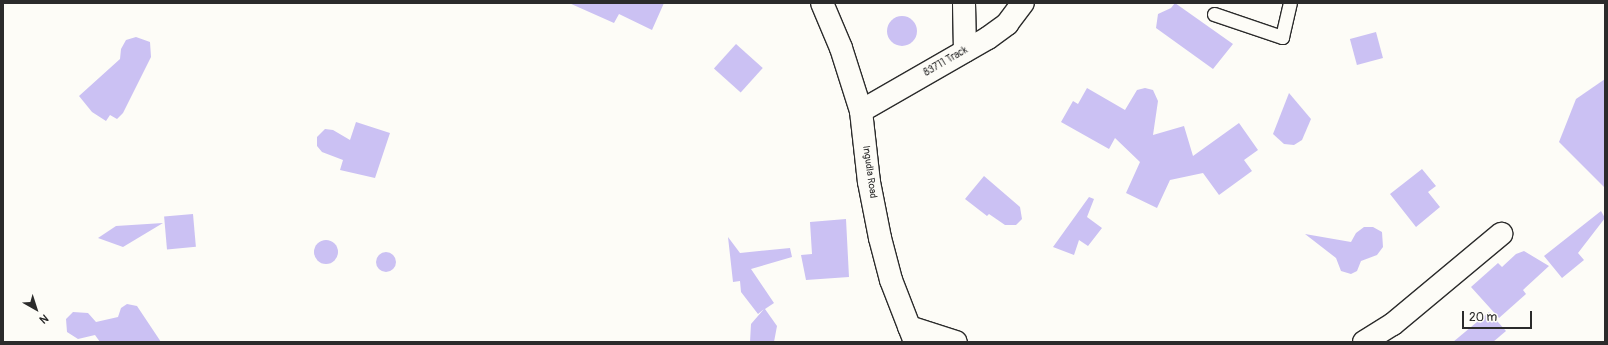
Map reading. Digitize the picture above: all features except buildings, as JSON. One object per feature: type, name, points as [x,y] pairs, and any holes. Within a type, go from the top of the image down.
[{"type":"street","points":[[964,3],[965,51]]},
{"type":"street","name":"83711 Track","points":[[861,111],[965,51],[1007,24],[1023,3]]},
{"type":"street","name":"Ingudla Road","points":[[823,4],[841,48],[861,111],[869,182],[880,238],[892,280],[912,334]]},
{"type":"street","points":[[1364,342],[1393,324],[1501,234]]},
{"type":"street","points":[[912,334],[956,342]]},
{"type":"lane","points":[[1214,14],[1282,37],[1290,3]]}]
